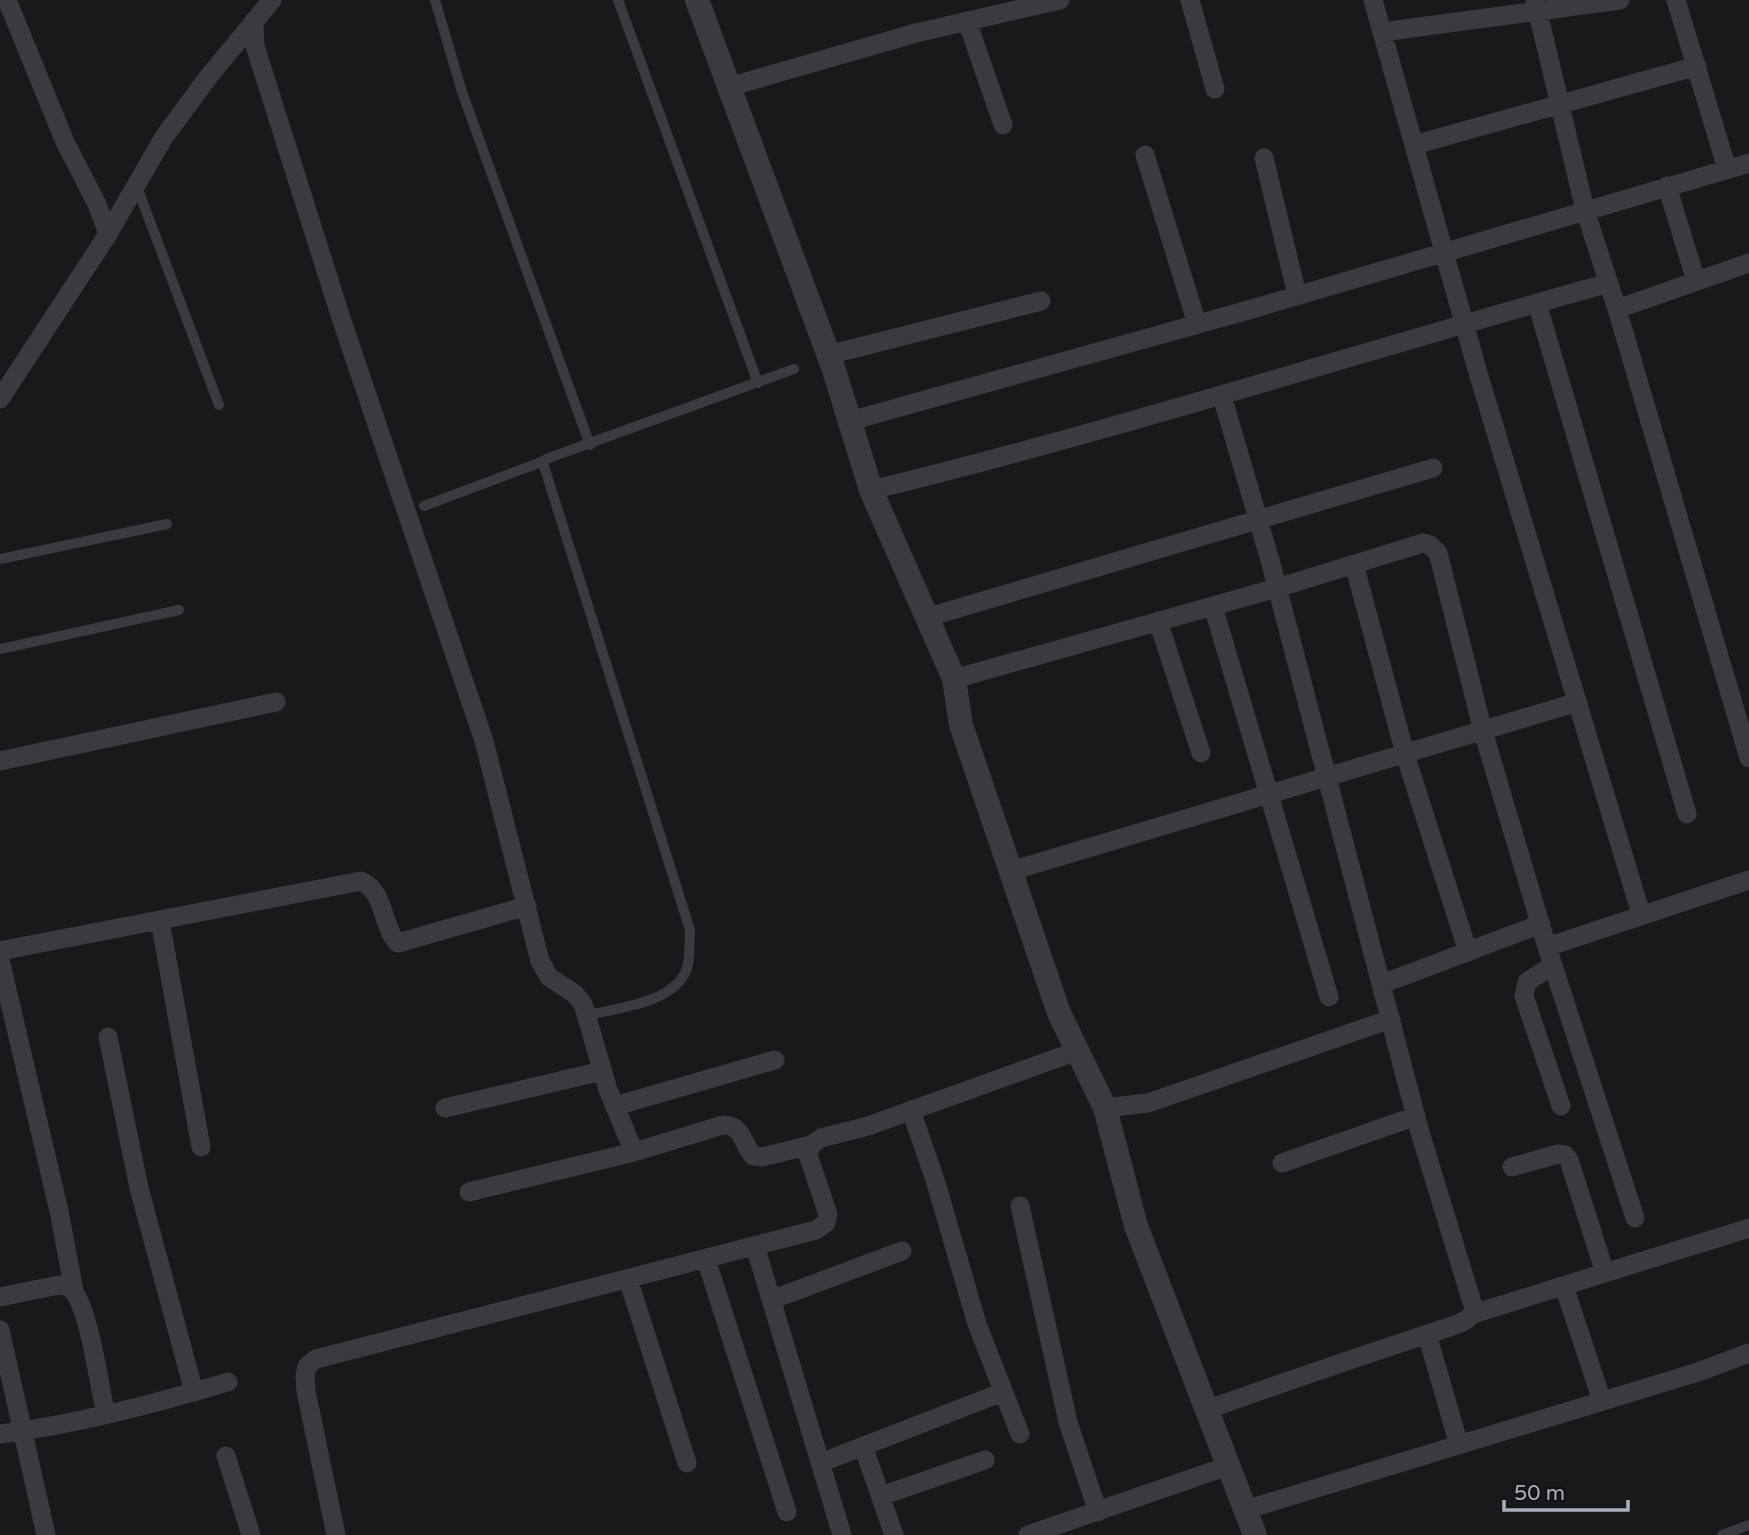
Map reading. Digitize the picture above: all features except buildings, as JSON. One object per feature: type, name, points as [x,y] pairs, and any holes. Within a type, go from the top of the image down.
[{"type":"street","points":[[7,0],[65,142],[97,204],[108,234]]},
{"type":"street","points":[[0,399],[108,234],[164,137],[272,0]]},
{"type":"street","points":[[697,0],[828,355],[871,490],[954,679],[961,725],[1059,1013],[1105,1108],[1136,1226],[1255,1535]]},
{"type":"street","points":[[729,87],[916,33],[1060,0]]},
{"type":"street","points":[[1190,0],[1215,89]]},
{"type":"street","points":[[1373,0],[1464,323],[1641,914]]},
{"type":"street","points":[[1382,32],[1536,5],[1619,0]]},
{"type":"street","points":[[1676,0],[1727,169]]},
{"type":"street","points":[[1536,5],[1585,210],[1617,309],[1749,758]]},
{"type":"street","points":[[254,21],[259,57],[337,305],[485,741],[540,961],[549,977],[575,994],[583,1004],[602,1071],[634,1153]]},
{"type":"street","points":[[967,21],[1003,125]]},
{"type":"street","points":[[1414,145],[1697,66]]},
{"type":"street","points":[[1145,155],[1197,324]]},
{"type":"street","points":[[1264,158],[1297,295]]},
{"type":"street","points":[[850,421],[1197,324],[1749,163]]},
{"type":"street","points":[[1667,186],[1696,281]]},
{"type":"street","points":[[1617,309],[1749,263]]},
{"type":"street","points":[[871,490],[983,463],[1222,396],[1464,323],[1609,283]]},
{"type":"street","points":[[828,355],[1041,301]]},
{"type":"street","points":[[1536,303],[1687,814]]},
{"type":"street","points":[[1222,396],[1278,588],[1416,1116],[1473,1302],[1473,1314]]},
{"type":"street","points":[[925,618],[1433,468]]},
{"type":"street","points":[[954,679],[1278,588],[1423,543],[1430,545],[1438,553],[1483,731],[1550,956],[1635,1217]]},
{"type":"street","points":[[1354,564],[1405,754],[1468,952]]},
{"type":"street","points":[[1213,606],[1329,997]]},
{"type":"street","points":[[1158,621],[1201,753]]},
{"type":"street","points":[[0,761],[276,702]]},
{"type":"street","points":[[1011,871],[1578,702]]},
{"type":"street","points":[[1561,1106],[1524,996],[1527,982],[1550,956],[1641,914],[1749,880]]},
{"type":"street","points":[[0,951],[361,881],[373,890],[384,910],[392,936],[398,943],[527,906]]},
{"type":"street","points":[[160,921],[201,1147]]},
{"type":"street","points":[[1382,984],[1541,925]]},
{"type":"street","points":[[0,960],[59,1210],[74,1291],[84,1314],[106,1415]]},
{"type":"street","points":[[1105,1108],[1148,1103],[1391,1019]]},
{"type":"street","points":[[108,1037],[139,1188],[194,1392]]},
{"type":"street","points":[[468,1192],[634,1153],[723,1125],[731,1125],[739,1130],[747,1149],[754,1156],[762,1157],[811,1145],[821,1138],[868,1126],[1077,1051]]},
{"type":"street","points":[[615,1106],[775,1059]]},
{"type":"street","points":[[445,1108],[602,1071]]},
{"type":"street","points":[[911,1110],[936,1182],[977,1324],[1020,1434]]},
{"type":"street","points":[[1282,1163],[1416,1116]]},
{"type":"street","points":[[336,1535],[306,1391],[307,1366],[316,1359],[816,1230],[825,1223],[828,1213],[808,1155],[811,1145]]},
{"type":"street","points":[[1512,1167],[1558,1154],[1565,1155],[1569,1160],[1605,1273]]},
{"type":"street","points":[[1020,1206],[1068,1422],[1098,1512]]},
{"type":"street","points":[[1206,1410],[1467,1320],[1473,1314],[1749,1228]]},
{"type":"street","points":[[755,1246],[842,1535]]},
{"type":"street","points":[[771,1300],[902,1251]]},
{"type":"street","points":[[706,1259],[786,1512]]},
{"type":"street","points":[[628,1279],[687,1463]]},
{"type":"street","points":[[0,1297],[59,1285],[74,1291]]},
{"type":"street","points":[[1564,1286],[1602,1401]]},
{"type":"street","points":[[0,1329],[46,1535]]},
{"type":"street","points":[[1427,1334],[1459,1445]]},
{"type":"street","points":[[1245,1510],[1698,1372],[1749,1353]]},
{"type":"street","points":[[0,1434],[136,1409],[228,1382]]},
{"type":"street","points":[[820,1463],[1003,1392]]},
{"type":"street","points":[[863,1446],[894,1535]]},
{"type":"street","points":[[226,1456],[251,1535]]},
{"type":"street","points":[[881,1496],[985,1460]]},
{"type":"street","points":[[1028,1535],[1228,1466]]},
{"type":"lane","points":[[435,0],[461,92],[590,444]]},
{"type":"lane","points":[[618,0],[758,383]]},
{"type":"lane","points":[[137,187],[219,405]]},
{"type":"lane","points":[[424,506],[794,369]]},
{"type":"lane","points":[[544,461],[547,478],[690,930],[686,972],[674,989],[661,996],[588,1016]]},
{"type":"lane","points":[[0,559],[167,524]]},
{"type":"lane","points":[[0,649],[179,610]]},
{"type":"lane","points":[[1722,1535],[1749,1525]]}]
